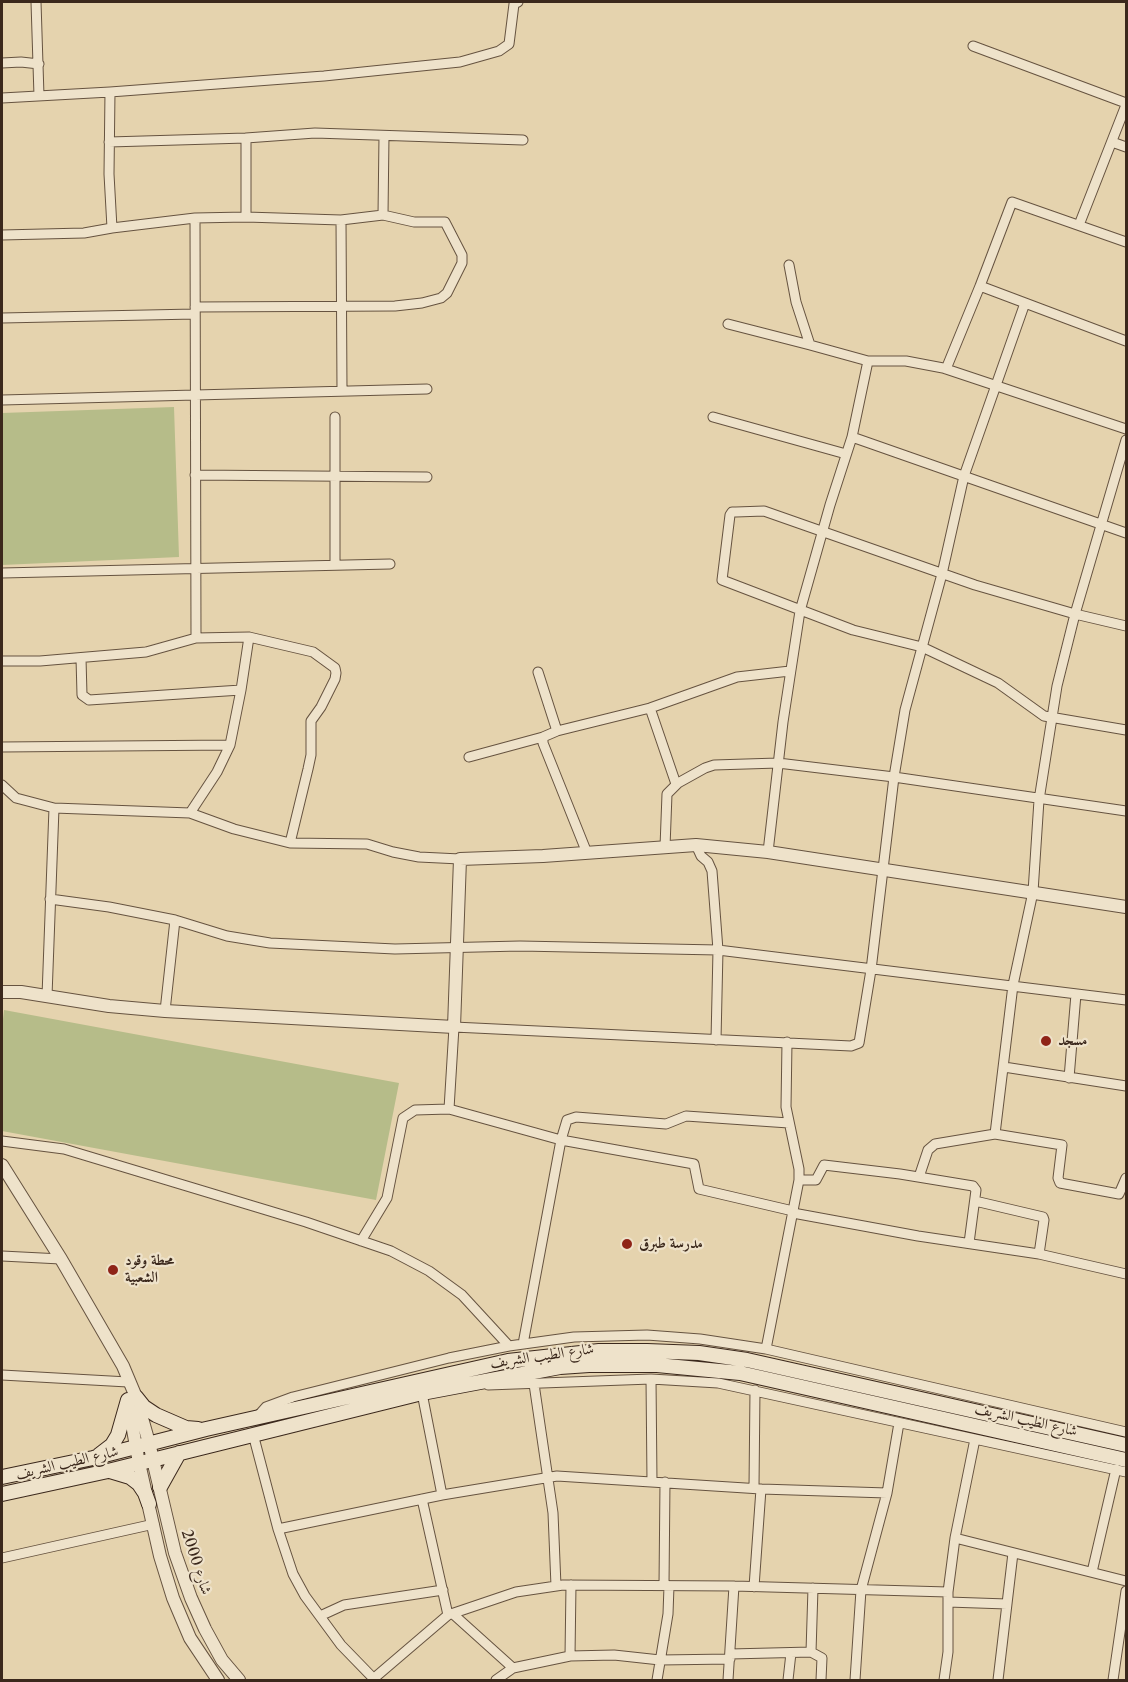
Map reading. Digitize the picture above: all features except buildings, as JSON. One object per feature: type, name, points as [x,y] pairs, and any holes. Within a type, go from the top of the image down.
[{"type":"main road","name":"شارع الطيب الشريف","points":[[2,1477],[93,1458],[206,1429],[508,1360],[578,1353],[647,1351],[720,1356],[784,1366],[1126,1445]]},
{"type":"main road","name":"شارع الطيب الشريف","points":[[2,1494],[108,1471],[423,1393],[560,1367],[589,1365],[657,1365],[718,1370],[790,1383],[1121,1465]]},
{"type":"main road","points":[[130,1391],[144,1407],[169,1422],[186,1428],[206,1429]]},
{"type":"main road","points":[[93,1458],[106,1450],[118,1435],[130,1391]]},
{"type":"main road","points":[[160,1487],[179,1453]]},
{"type":"main road","points":[[108,1471],[130,1477],[139,1484],[149,1504]]},
{"type":"street","points":[[36,2],[39,96]]},
{"type":"street","points":[[2,98],[324,76],[469,60],[499,51],[509,44],[516,2]]},
{"type":"street","points":[[973,46],[1126,104],[1079,225]]},
{"type":"street","points":[[2,63],[39,64]]},
{"type":"street","points":[[110,92],[112,228]]},
{"type":"street","points":[[110,142],[246,138],[302,133],[523,140]]},
{"type":"street","points":[[383,215],[384,136]]},
{"type":"street","points":[[246,138],[246,217]]},
{"type":"street","points":[[1112,142],[1126,147]]},
{"type":"street","points":[[946,369],[1011,202],[1126,242]]},
{"type":"street","points":[[2,235],[84,232],[195,218],[341,220],[383,215],[414,222],[446,223],[463,259],[450,288],[441,298],[422,303],[395,306],[2,318]]},
{"type":"street","points":[[195,218],[196,638]]},
{"type":"street","points":[[341,220],[342,390]]},
{"type":"street","points":[[789,265],[796,302],[810,345]]},
{"type":"street","points":[[980,286],[1126,341]]},
{"type":"street","points":[[2,992],[21,992],[109,1006],[165,1011],[716,1040],[851,1046],[858,1043],[871,970],[894,777],[905,710],[942,574],[964,476],[1025,303]]},
{"type":"street","points":[[728,324],[868,361],[916,363],[946,369],[1126,429]]},
{"type":"street","points":[[768,852],[790,671],[800,611],[852,437],[868,361]]},
{"type":"street","points":[[2,400],[427,389]]},
{"type":"street","points":[[334,417],[335,565]]},
{"type":"street","points":[[713,417],[846,454]]},
{"type":"street","points":[[852,437],[1126,533]]},
{"type":"street","points":[[995,1134],[1012,985],[1030,914],[1039,800],[1057,686],[1075,614],[1126,440]]},
{"type":"street","points":[[195,475],[428,477]]},
{"type":"street","points":[[1126,626],[1075,614],[942,574],[761,510],[732,512],[730,515],[721,580],[853,630],[922,647],[991,679],[1044,716],[1126,730]]},
{"type":"street","points":[[2,573],[390,564]]},
{"type":"street","points":[[190,813],[217,772],[230,745],[242,690],[249,637]]},
{"type":"street","points":[[2,661],[81,658],[146,652],[196,638],[249,637],[313,652],[335,668],[336,673],[321,707],[311,721],[311,755],[290,843]]},
{"type":"street","points":[[81,658],[82,695],[89,700],[242,690]]},
{"type":"street","points":[[469,757],[557,731],[650,708],[736,677],[790,671]]},
{"type":"street","points":[[538,672],[557,731]]},
{"type":"street","points":[[650,708],[676,784]]},
{"type":"street","points":[[543,737],[543,743],[587,853]]},
{"type":"street","points":[[2,747],[230,745]]},
{"type":"street","points":[[665,847],[667,796],[676,784],[709,766],[778,763],[894,777],[1126,811]]},
{"type":"street","points":[[2,785],[16,798],[54,808],[190,813],[234,829],[290,843],[367,844],[419,857],[460,859],[696,845],[768,852],[883,868],[1126,907]]},
{"type":"street","points":[[47,996],[54,808]]},
{"type":"street","points":[[696,845],[712,871],[718,950],[716,1040]]},
{"type":"street","points":[[449,1109],[460,859]]},
{"type":"street","points":[[50,900],[109,907],[175,920],[227,936],[270,943],[395,949],[457,946],[718,950],[1126,1000]]},
{"type":"street","points":[[165,1011],[175,920]]},
{"type":"street","points":[[1069,1078],[1076,994]]},
{"type":"street","points":[[766,1349],[799,1180],[799,1168],[786,1107],[787,1042]]},
{"type":"street","points":[[1004,1067],[1126,1086]]},
{"type":"street","points":[[361,1241],[387,1198],[403,1118],[415,1110],[449,1109],[561,1140],[694,1164],[699,1189],[793,1212],[918,1236],[1039,1254],[1126,1274]]},
{"type":"street","points":[[523,1344],[561,1140],[567,1120],[571,1117],[666,1124],[686,1116],[789,1124]]},
{"type":"street","points":[[919,1177],[931,1146],[995,1134],[1062,1145],[1058,1178],[1060,1184],[1119,1194],[1126,1178]]},
{"type":"street","points":[[2,1141],[64,1149],[209,1191],[391,1251],[429,1271],[462,1295],[509,1346]]},
{"type":"street","points":[[2,1165],[117,1354],[130,1391],[135,1447],[172,1598],[190,1638],[218,1680]]},
{"type":"street","points":[[799,1180],[816,1180],[824,1165],[973,1186],[976,1191],[969,1243]]},
{"type":"street","points":[[975,1201],[1043,1217],[1039,1254]]},
{"type":"street","points":[[2,1256],[61,1259]]},
{"type":"street","points":[[255,1419],[266,1407],[293,1396],[449,1358],[509,1346],[574,1337],[647,1335],[700,1339],[766,1349],[1126,1432]]},
{"type":"street","points":[[2,1375],[130,1391]]},
{"type":"street","points":[[651,1379],[652,1482]]},
{"type":"street","points":[[472,1383],[497,1385],[651,1379],[717,1383],[975,1439],[1121,1465],[1126,1472]]},
{"type":"street","points":[[534,1384],[552,1513],[556,1586]]},
{"type":"street","points":[[754,1390],[758,1488],[754,1587]]},
{"type":"street","name":"شارع 2000","points":[[130,1391],[149,1443],[175,1553],[191,1598],[222,1660],[239,1680]]},
{"type":"street","points":[[423,1393],[442,1495]]},
{"type":"street","points":[[855,1680],[861,1590],[888,1493],[899,1423]]},
{"type":"street","points":[[253,1434],[278,1529],[293,1574],[305,1596],[341,1645],[373,1680],[451,1614],[488,1599],[556,1586],[813,1588],[948,1597],[1006,1604]]},
{"type":"street","points":[[944,1680],[948,1663],[948,1597],[955,1538],[975,1439]]},
{"type":"street","points":[[1092,1572],[1121,1465]]},
{"type":"street","points":[[278,1529],[442,1495],[547,1477],[566,1476],[758,1488],[888,1493]]},
{"type":"street","points":[[657,1680],[668,1614],[665,1482]]},
{"type":"street","points":[[422,1499],[442,1590],[451,1614],[513,1668]]},
{"type":"street","points":[[2,1558],[153,1524]]},
{"type":"street","points":[[955,1538],[1126,1581]]},
{"type":"street","points":[[998,1680],[1012,1553]]},
{"type":"street","points":[[570,1656],[571,1586]]},
{"type":"street","points":[[728,1680],[734,1586]]},
{"type":"street","points":[[812,1652],[813,1588]]},
{"type":"street","points":[[320,1616],[344,1605],[442,1590]]},
{"type":"street","points":[[1113,1680],[1126,1591]]},
{"type":"street","points":[[496,1680],[513,1668],[570,1656],[614,1655],[660,1660],[812,1652],[822,1658],[821,1680]]},
{"type":"street","points":[[788,1680],[790,1653]]},
{"type":"green space","points":[[174,407],[179,557],[2,565],[2,413]]},
{"type":"green space","points":[[4,1010],[399,1083],[376,1200],[2,1131]]},
{"type":"place","name":"مسجد","points":[[1046,1041]]},
{"type":"place","name":"مدرسة طبرق","points":[[627,1244]]},
{"type":"place","name":"محطة وقود الشعبية","points":[[113,1270]]}]
